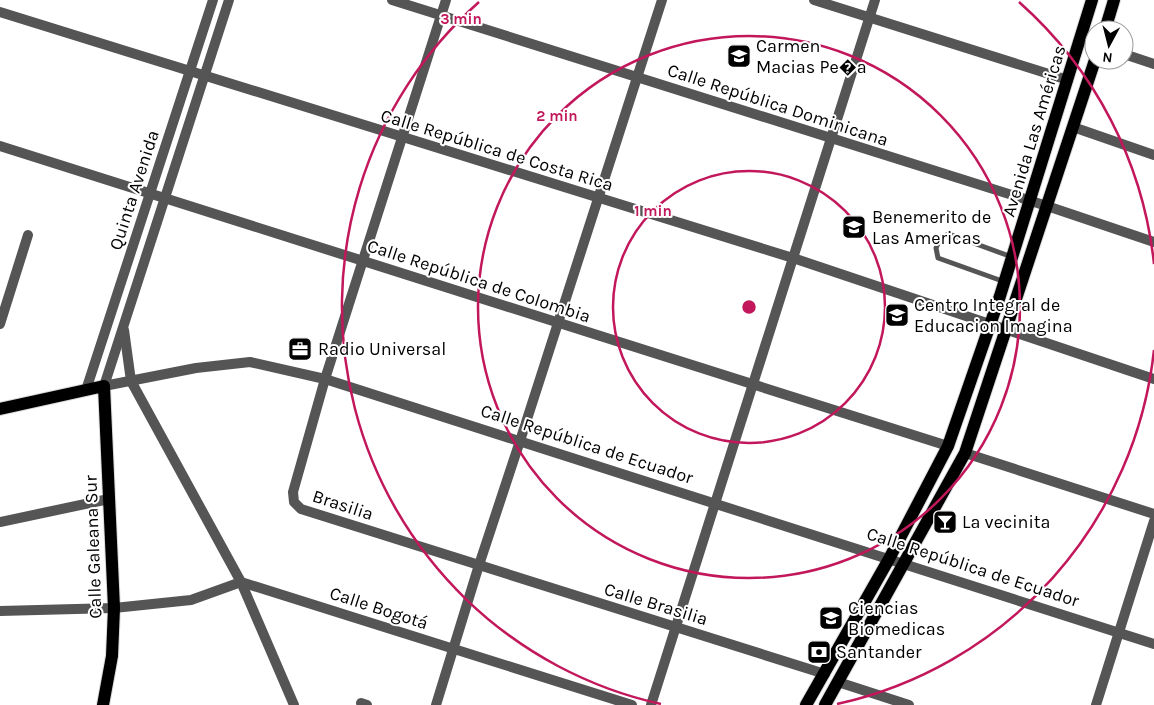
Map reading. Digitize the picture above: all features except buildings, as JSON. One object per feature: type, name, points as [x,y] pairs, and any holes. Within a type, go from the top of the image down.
[{"type":"main road","name":"Avenida Las Américas","points":[[806,705],[889,559],[948,446],[1005,282],[1092,0]]},
{"type":"main road","points":[[1108,20],[1114,0]]},
{"type":"main road","name":"Avenida Las Américas","points":[[825,705],[965,453],[1092,70]]},
{"type":"main road","name":"Calle República de Ecuador","points":[[0,409],[104,386]]},
{"type":"main road","name":"Calle Galeana Sur","points":[[103,705],[112,656],[114,608],[104,386]]},
{"type":"street","name":"Quinta Avenida","points":[[86,390],[213,0]]},
{"type":"street","name":"Quinta Avenida","points":[[104,386],[229,0]]},
{"type":"street","name":"Calle República Dominicana","points":[[392,0],[1046,206],[1154,242]]},
{"type":"street","points":[[325,379],[446,0]]},
{"type":"street","points":[[436,705],[478,565],[520,441],[662,0]]},
{"type":"street","points":[[814,0],[1068,80]]},
{"type":"street","points":[[651,705],[875,0]]},
{"type":"street","name":"Calle República de Costa Rica","points":[[0,12],[793,258],[990,326],[1154,379]]},
{"type":"street","points":[[1134,57],[1154,64]]},
{"type":"street","points":[[1072,127],[1154,155]]},
{"type":"street","name":"Calle República de Colombia","points":[[0,146],[948,446]]},
{"type":"street","points":[[0,324],[28,235]]},
{"type":"street","points":[[123,326],[131,381],[241,582],[294,705]]},
{"type":"street","name":"Calle República de Ecuador","points":[[104,386],[196,368],[250,362],[325,379],[1154,644]]},
{"type":"street","name":"Brasilia","points":[[325,379],[293,492],[294,502],[301,509],[478,565]]},
{"type":"street","points":[[965,453],[1154,514]]},
{"type":"street","points":[[0,522],[109,499]]},
{"type":"street","points":[[1096,705],[1154,521]]},
{"type":"street","name":"Calle Brasilia","points":[[478,565],[824,674]]},
{"type":"street","points":[[0,611],[114,608],[191,600],[241,582]]},
{"type":"street","name":"Calle Bogotá","points":[[241,582],[632,705]]},
{"type":"street","points":[[838,682],[909,705]]},
{"type":"lane","points":[[1005,282],[938,258],[936,248],[941,237],[949,234],[1013,257]]},
{"type":"place","name":"Carmen Macias Pe�a","points":[[739,56]]},
{"type":"place","name":"Benemerito de Las Americas","points":[[854,227]]},
{"type":"place","name":"Centro Integral de Educacion Imagina","points":[[897,315]]},
{"type":"place","name":"Radio Universal","points":[[300,349]]},
{"type":"place","name":"La vecinita","points":[[945,522]]},
{"type":"place","name":"Ciencias Biomedicas","points":[[831,618]]},
{"type":"place","name":"Santander","points":[[819,652]]}]
